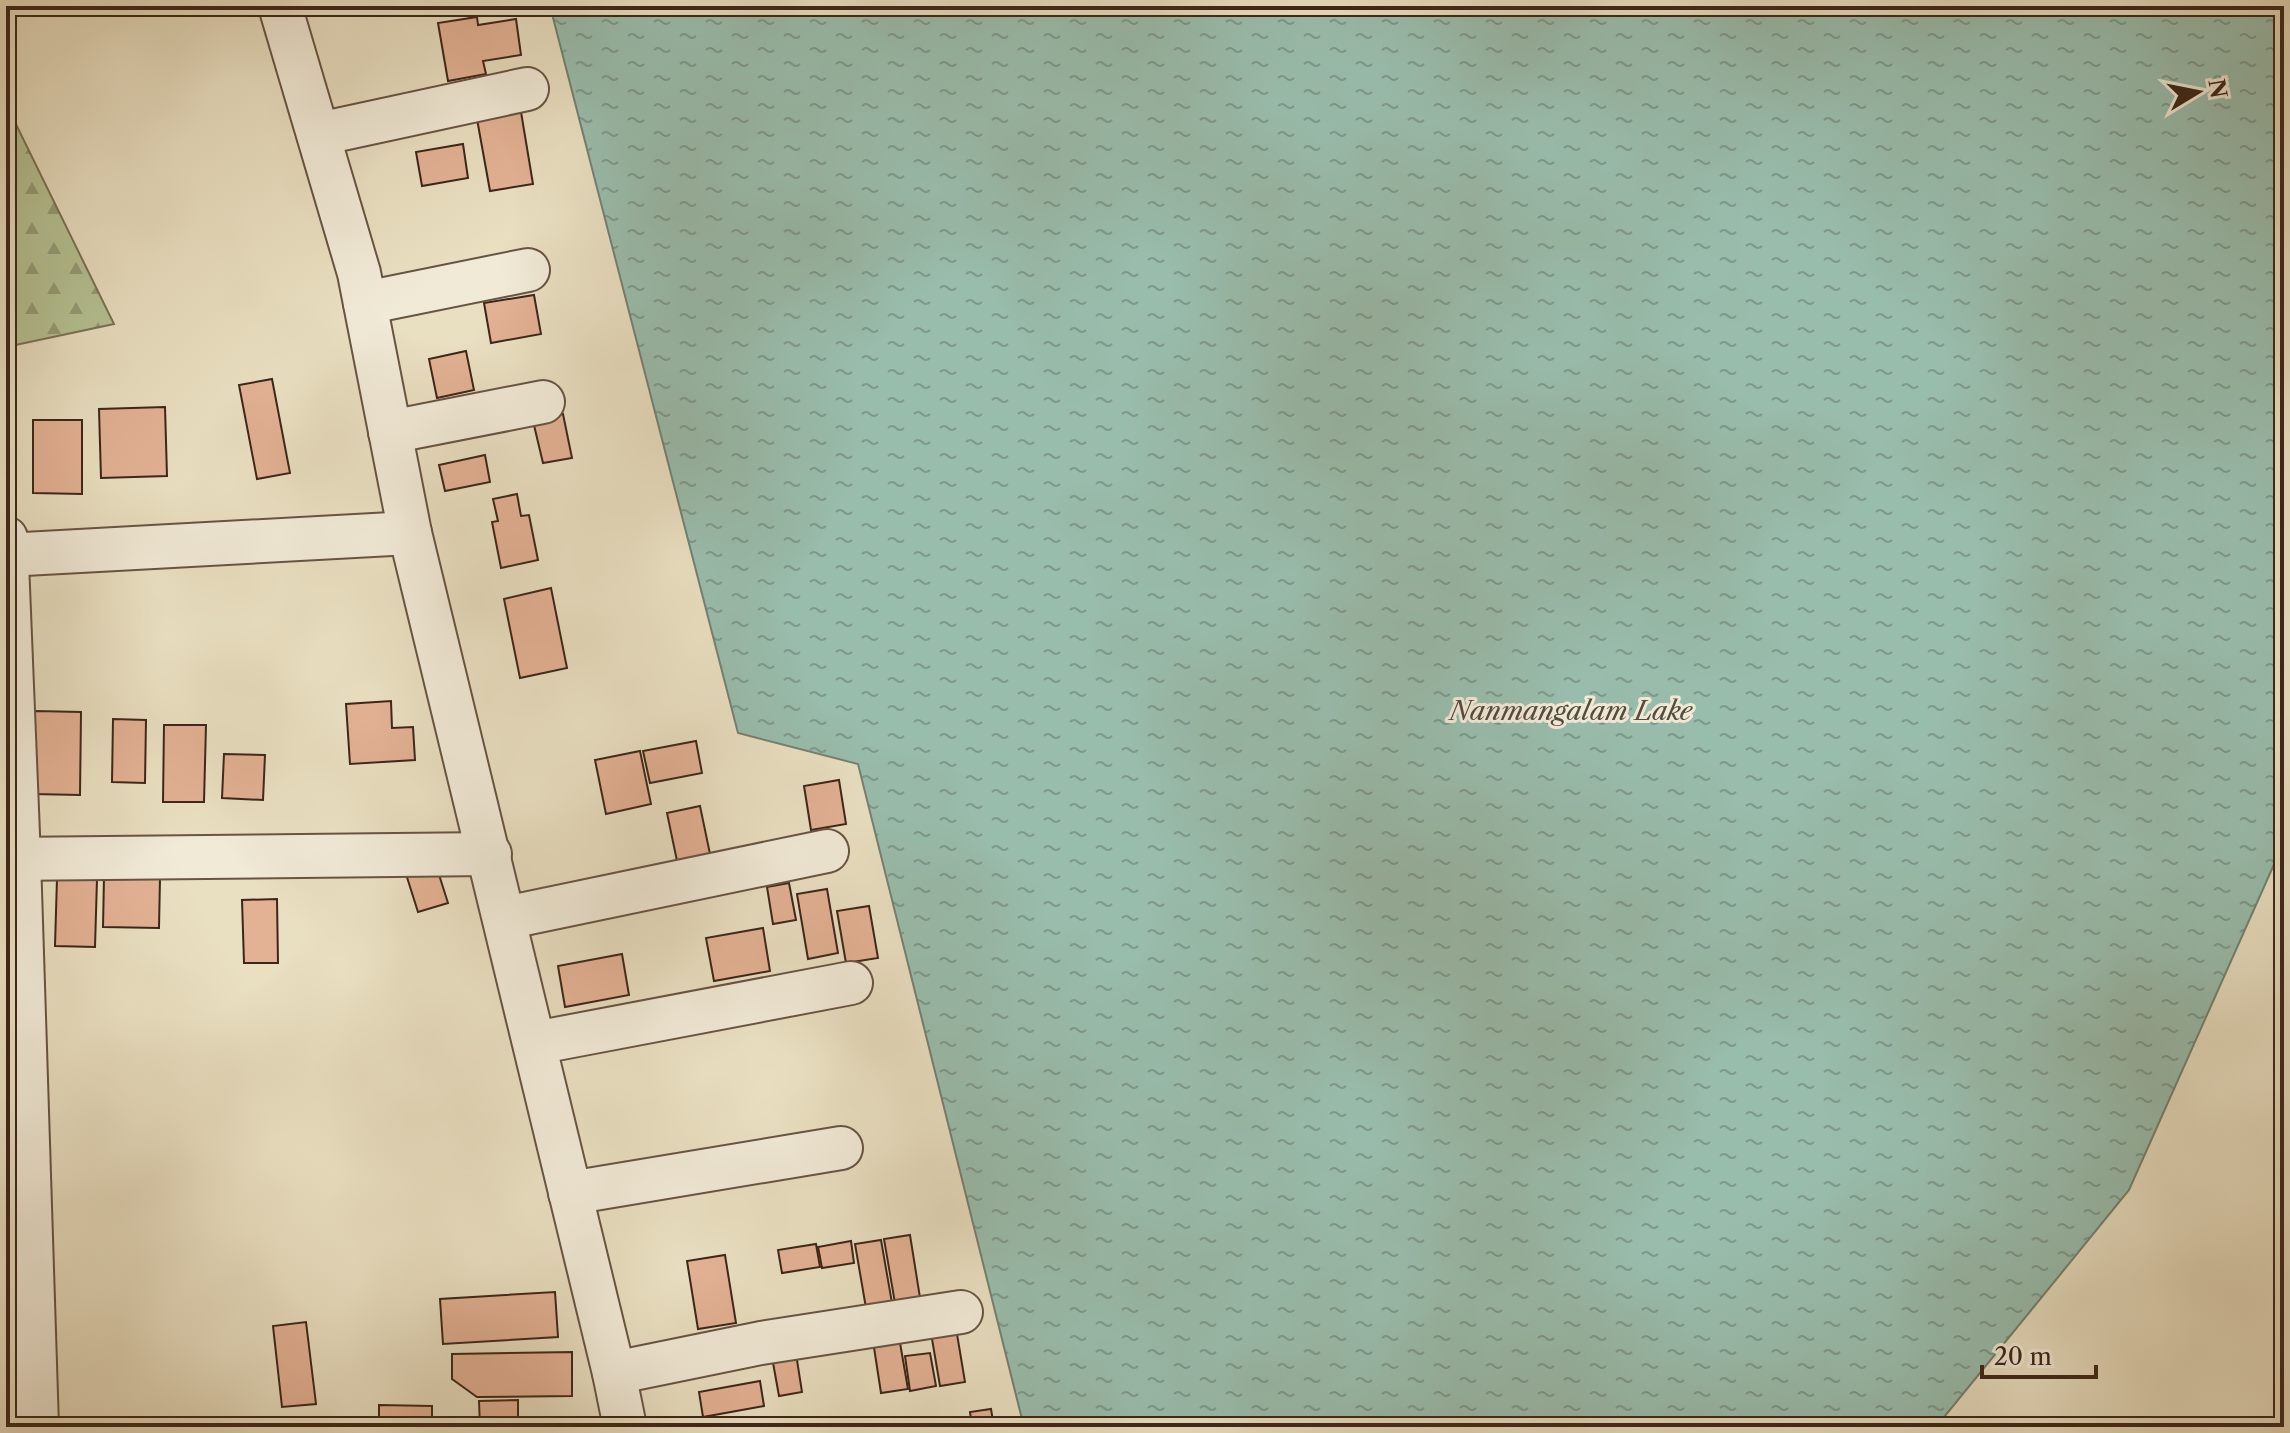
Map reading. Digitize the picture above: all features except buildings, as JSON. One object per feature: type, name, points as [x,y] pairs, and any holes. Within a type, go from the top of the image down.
[{"type":"street","points":[[280,6],[359,273],[410,533],[490,854],[625,1427]]},
{"type":"street","points":[[319,134],[527,89]]},
{"type":"street","points":[[365,303],[528,270]]},
{"type":"street","points":[[390,432],[543,402]]},
{"type":"street","points":[[6,555],[410,533]]},
{"type":"street","points":[[6,538],[13,859],[37,1427]]},
{"type":"street","points":[[505,918],[827,851]]},
{"type":"street","points":[[13,859],[490,854]]},
{"type":"street","points":[[535,1043],[851,983]]},
{"type":"street","points":[[570,1193],[841,1148]]},
{"type":"street","points":[[614,1373],[761,1343],[961,1312]]},
{"type":"green space","points":[[6,104],[114,324],[6,347]]},
{"type":"water","name":"Nanmangalam Lake","points":[[550,6],[2284,6],[2284,842],[2129,1190],[1936,1427],[1024,1427],[858,764],[738,733]]}]
